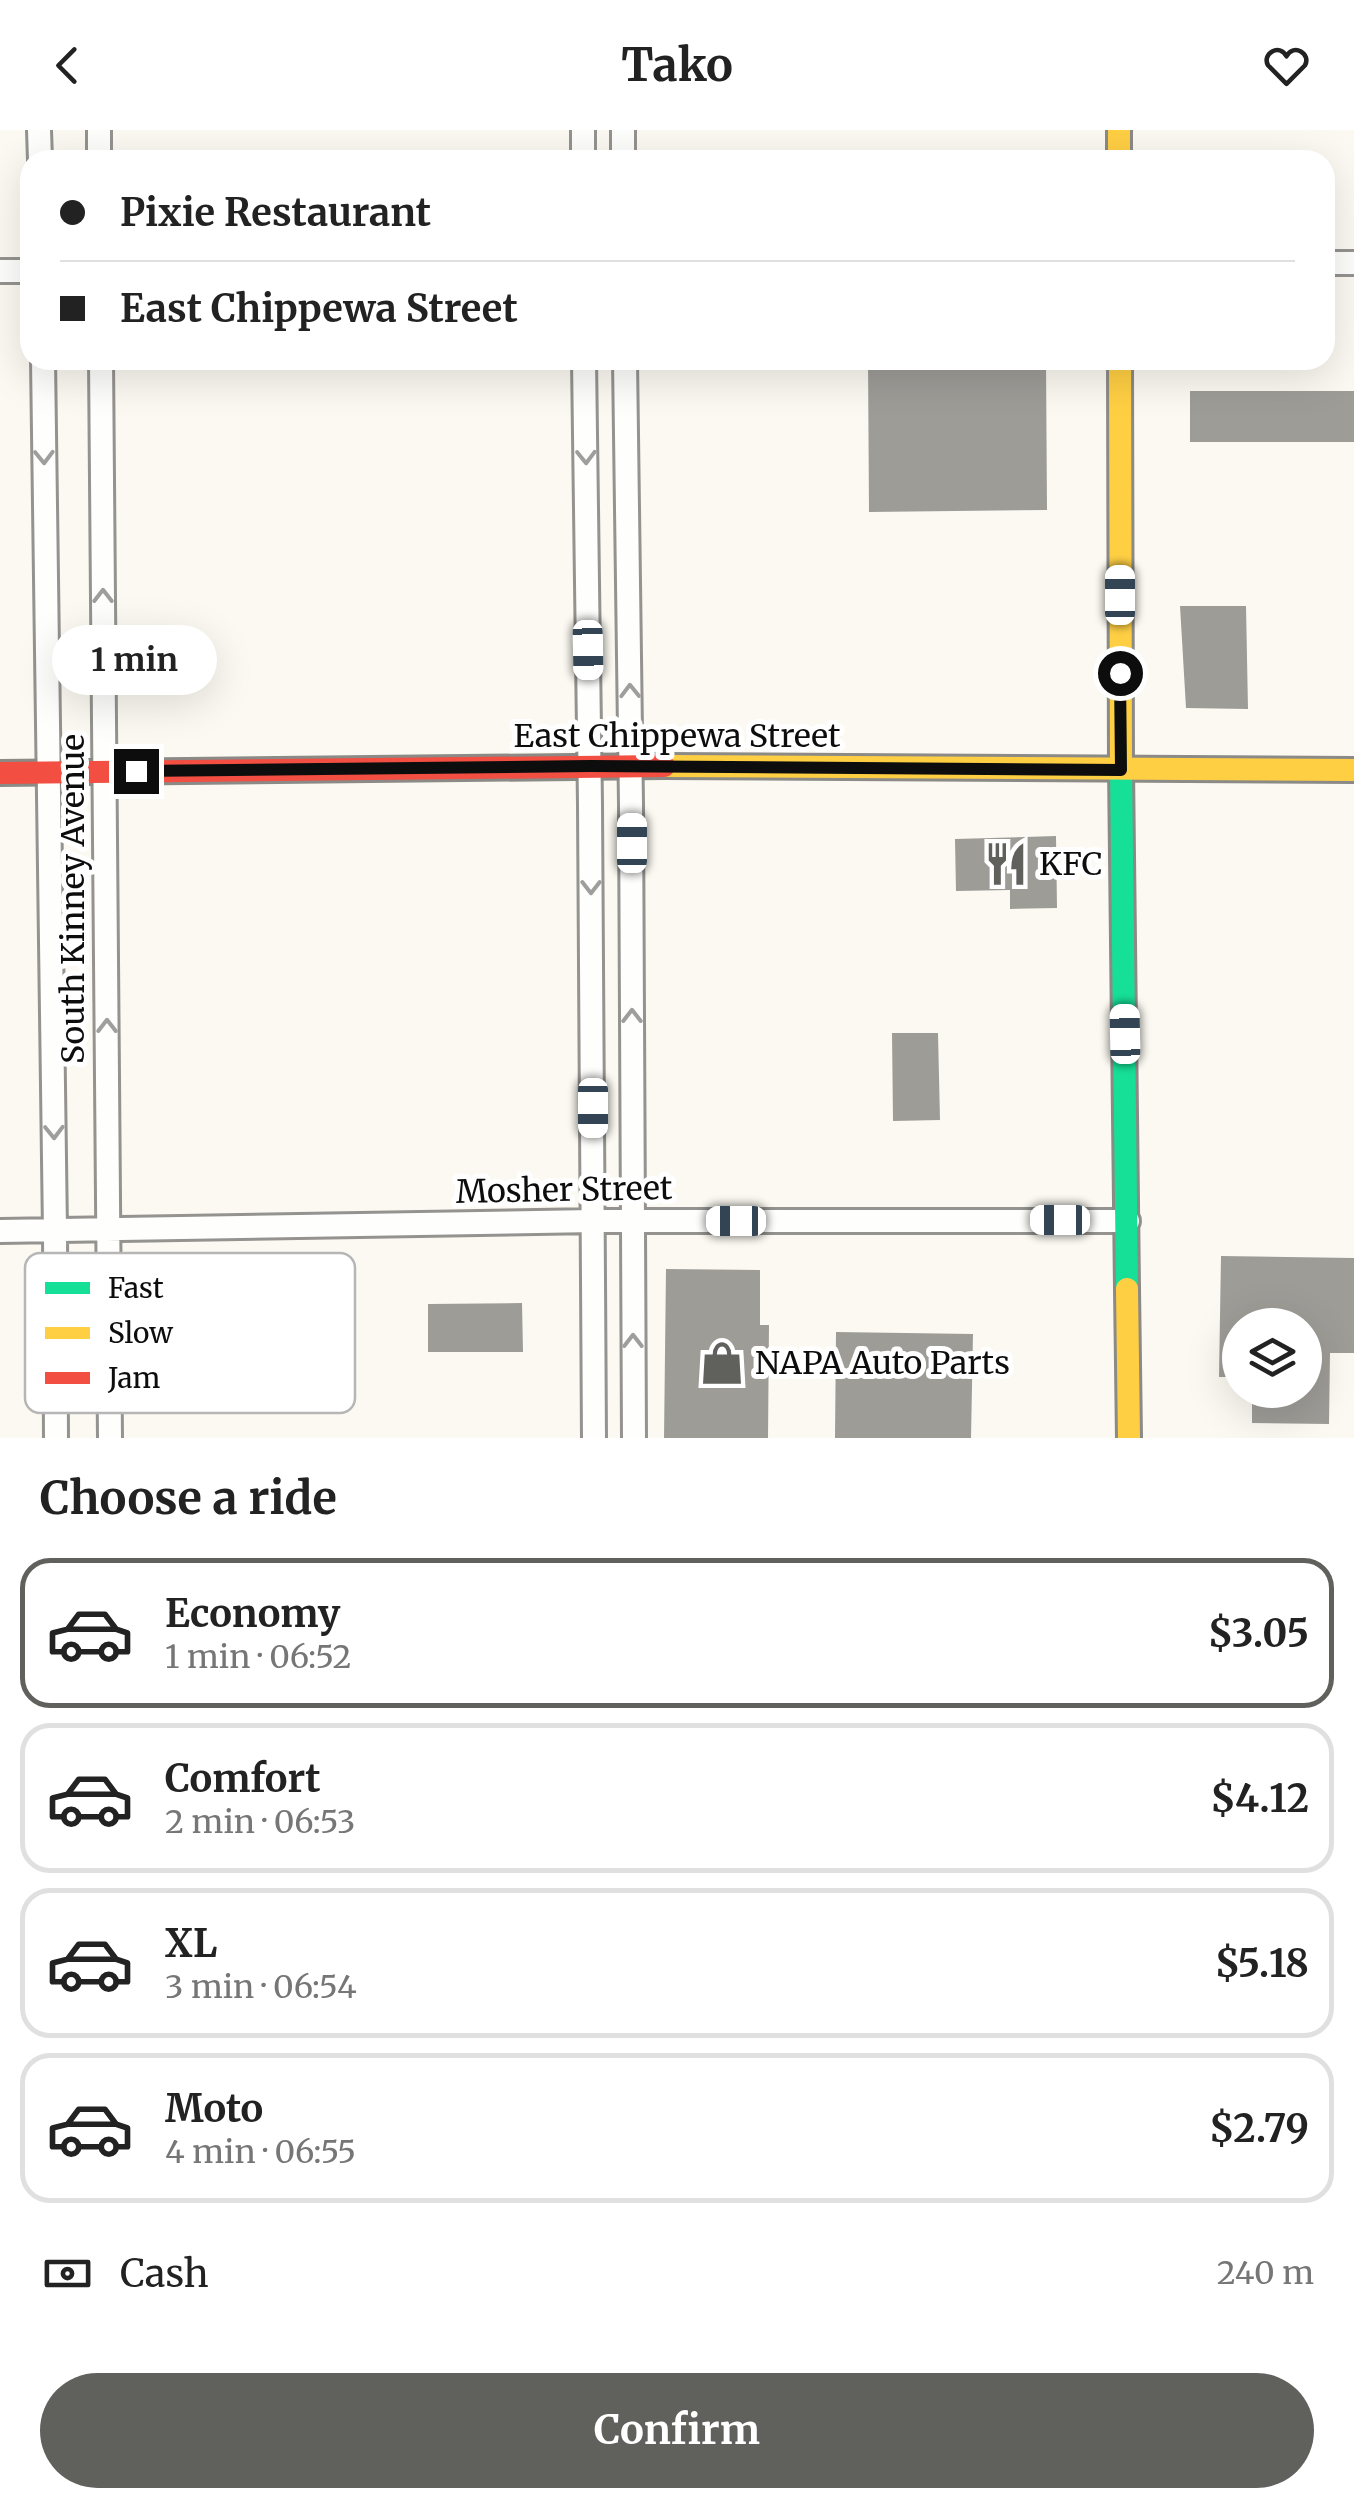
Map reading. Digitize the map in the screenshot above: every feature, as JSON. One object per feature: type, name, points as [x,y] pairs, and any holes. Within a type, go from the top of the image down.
[{"type":"street","points":[[42,370],[56,1253]]},
{"type":"street","name":"South Kinney Avenue","points":[[101,370],[108,1253]]},
{"type":"street","points":[[584,370],[594,1438]]},
{"type":"street","points":[[624,370],[631,767],[634,1438]]},
{"type":"street","points":[[1120,370],[1129,1438]]},
{"type":"street","name":"East Chippewa Street","points":[[0,772],[590,766],[1354,770]]},
{"type":"street","name":"Mosher Street","points":[[0,1230],[594,1221],[1128,1220]]},
{"type":"street","name":"South Kinney Avenue","points":[[110,1413],[110,1438]]},
{"type":"building","points":[[868,370],[1046,370],[1047,510],[869,512]]},
{"type":"building","points":[[1190,391],[1354,391],[1354,442],[1190,442]]},
{"type":"building","points":[[1180,606],[1246,606],[1248,709],[1186,708]]},
{"type":"building","name":"KFC","points":[[1056,836],[1057,908],[1010,909],[1010,890],[956,891],[955,839]]},
{"type":"building","points":[[892,1033],[938,1033],[940,1120],[893,1121]]},
{"type":"building","points":[[1221,1256],[1354,1258],[1354,1353],[1330,1353],[1329,1424],[1252,1423],[1252,1408],[1322,1408],[1322,1308],[1222,1308],[1219,1377]]},
{"type":"building","points":[[666,1269],[760,1270],[760,1325],[769,1325],[768,1438],[664,1438]]},
{"type":"building","points":[[522,1303],[523,1352],[428,1352],[428,1304]]},
{"type":"building","points":[[836,1332],[973,1334],[971,1438],[835,1438]]},
{"type":"traffic: fast","points":[[1121,768],[1127,1289]]},
{"type":"traffic: slow","points":[[1119,130],[1119,150]]},
{"type":"traffic: slow","points":[[1120,370],[1121,768]]},
{"type":"traffic: slow","points":[[664,766],[1354,770]]},
{"type":"traffic: slow","points":[[1127,1289],[1129,1438]]},
{"type":"traffic: jam","points":[[0,773],[664,766]]},
{"type":"place","name":"KFC","points":[[1006,864]]},
{"type":"place","name":"NAPA Auto Parts","points":[[722,1363]]},
{"type":"route","points":[[136,771],[590,766],[1121,770],[1120,673]]}]
